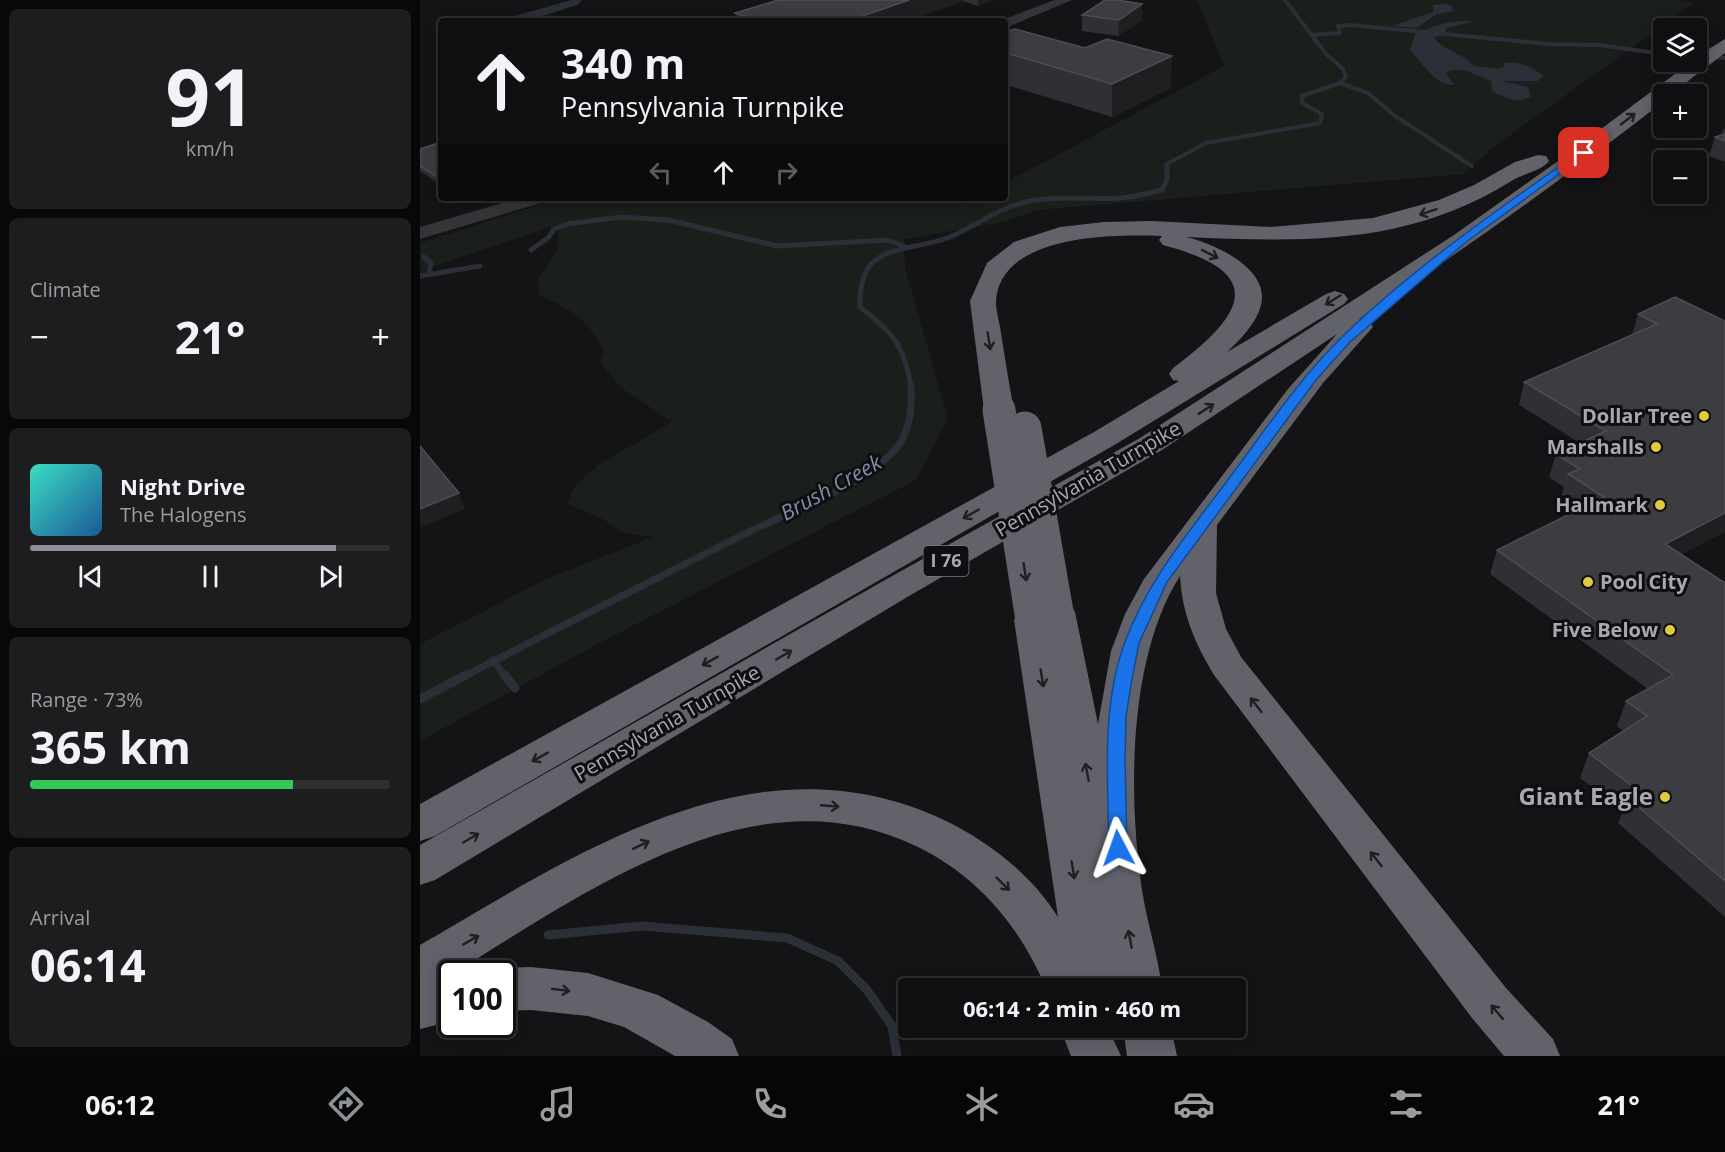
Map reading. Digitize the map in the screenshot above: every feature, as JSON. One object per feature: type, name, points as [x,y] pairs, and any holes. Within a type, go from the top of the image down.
[{"type":"highway","points":[[1707,38],[1725,25]]},
{"type":"highway","name":"Pennsylvania Turnpike","points":[[420,867],[897,588],[1151,444],[1462,240],[1566,166],[1725,44]]},
{"type":"highway","name":"Pennsylvania Turnpike","points":[[420,824],[1115,433],[1285,330],[1477,206],[1662,72]]},
{"type":"highway","points":[[1010,407],[982,301],[988,276],[999,264],[1022,248],[1059,235],[1112,228],[1301,233],[1380,224],[1412,217],[1460,201],[1554,150]]},
{"type":"highway","points":[[1022,485],[1201,361],[1246,311],[1249,298],[1240,275],[1222,260],[1196,247],[1139,235],[1070,239],[1026,256],[1006,273],[997,294],[1010,407],[1045,616],[1091,978]]},
{"type":"highway","points":[[1120,889],[1115,808],[1118,716],[1132,643],[1160,580],[1324,362],[1386,304],[1462,240]]},
{"type":"highway","points":[[1202,526],[1197,558],[1197,588],[1202,619],[1218,652],[1242,687],[1489,1003],[1535,1056]]},
{"type":"highway","points":[[1045,616],[1120,889],[1137,978]]},
{"type":"highway","points":[[420,969],[609,860],[668,833],[733,813],[809,804],[889,815],[920,826],[977,859],[1005,885],[1030,914],[1052,951],[1064,978]]},
{"type":"highway","points":[[516,989],[556,989],[615,1000],[669,1024],[714,1056]]},
{"type":"highway","points":[[420,1007],[438,1002]]},
{"type":"highway","points":[[1088,1038],[1096,1056]]},
{"type":"highway","points":[[1098,1038],[1101,1056]]},
{"type":"highway","points":[[1149,1038],[1152,1056]]},
{"type":"street","points":[[1008,22],[1066,0]]},
{"type":"street","points":[[420,233],[528,201]]},
{"type":"shaded area","points":[[571,0],[582,0],[577,5],[536,18],[508,18]]},
{"type":"shaded area","points":[[1197,0],[1678,0],[1694,3],[1673,18],[1653,18],[1653,32],[1491,149],[1464,174],[1037,210],[1004,222],[904,239],[905,267],[948,419],[916,480],[609,638],[420,741],[420,644],[546,579],[653,537],[621,532],[603,519],[568,504],[574,487],[599,464],[672,422],[620,387],[600,362],[604,352],[591,330],[578,316],[539,295],[538,280],[556,252],[560,224],[439,264],[420,274],[420,243],[552,201],[958,201],[966,204],[972,201],[1008,201],[1008,181],[1224,66]]},
{"type":"shaded area","points":[[1433,5],[1452,6],[1453,11],[1437,14],[1416,28],[1392,26],[1433,12]]},
{"type":"shaded area","points":[[1473,22],[1446,28],[1445,33],[1434,38],[1474,66],[1498,69],[1505,66],[1504,63],[1514,63],[1525,65],[1544,76],[1538,81],[1501,81],[1528,87],[1531,97],[1520,100],[1507,98],[1492,91],[1491,81],[1463,70],[1446,73],[1454,85],[1448,85],[1430,73],[1410,50],[1415,35],[1439,25]]},
{"type":"building","points":[[778,0],[909,0],[857,18],[751,18],[735,13]]},
{"type":"building","points":[[1105,0],[1142,4],[1119,20],[1082,15]]},
{"type":"building","points":[[1015,29],[1085,48],[1107,39],[1172,56],[1112,84],[1008,55],[1008,31]]},
{"type":"building","points":[[1725,134],[1725,141],[1715,137]]},
{"type":"building","points":[[438,143],[438,177],[420,166],[420,149]]},
{"type":"building","points":[[1675,297],[1725,321],[1725,513],[1665,544],[1725,583],[1725,881],[1628,798],[1640,792],[1589,753],[1647,716],[1626,701],[1673,675],[1497,550],[1604,497],[1568,474],[1580,469],[1556,454],[1606,431],[1524,382],[1657,324],[1638,314]]},
{"type":"building","points":[[420,446],[459,493],[420,509]]},
{"type":"waterway","name":"Brush Creek","points":[[1285,0],[1312,35]]},
{"type":"waterway","points":[[1312,35],[1340,33],[1338,26],[1351,25],[1548,44],[1599,45],[1653,52]]},
{"type":"waterway","name":"Brush Creek","points":[[1312,35],[1326,54],[1343,69],[1346,77],[1340,83]]},
{"type":"waterway","points":[[1707,57],[1725,58]]},
{"type":"waterway","name":"Brush Creek","points":[[911,386],[905,360],[895,340],[860,307],[861,286],[866,271],[875,261],[886,254],[947,238],[995,213],[1026,202],[1062,198],[1122,198],[1162,190],[1167,180],[1167,164],[1206,143],[1320,123],[1322,114],[1302,103],[1302,96],[1340,83]]},
{"type":"waterway","points":[[1340,83],[1368,93],[1395,116],[1472,166]]},
{"type":"waterway","points":[[531,250],[549,237],[554,229],[567,224],[622,217],[668,220],[777,246],[887,240],[904,246]]},
{"type":"waterway","points":[[424,257],[431,263],[429,274]]},
{"type":"waterway","points":[[420,276],[480,266]]},
{"type":"waterway","name":"Brush Creek","points":[[494,661],[753,530],[850,484],[884,460],[898,446],[906,432],[910,417],[911,386]]},
{"type":"waterway","name":"Brush Creek","points":[[465,676],[494,661]]},
{"type":"waterway","points":[[494,661],[505,676]]},
{"type":"waterway","name":"Brush Creek","points":[[420,699],[468,674]]},
{"type":"waterway","points":[[504,674],[515,688]]},
{"type":"waterway","points":[[548,935],[642,926],[787,938],[838,961],[867,990],[892,1026],[897,1056]]},
{"type":"place","name":"Dollar Tree","points":[[1704,416]]},
{"type":"place","name":"Marshalls","points":[[1656,447]]},
{"type":"place","name":"Hallmark","points":[[1660,505]]},
{"type":"place","name":"Pool City","points":[[1588,582]]},
{"type":"place","name":"Five Below","points":[[1670,630]]},
{"type":"place","name":"Giant Eagle","points":[[1665,797]]},
{"type":"route","points":[[1118,848],[1115,808],[1116,760],[1118,716],[1124,679],[1132,643],[1160,580],[1176,556],[1202,526],[1312,377],[1346,339],[1462,240],[1584,153]]}]
